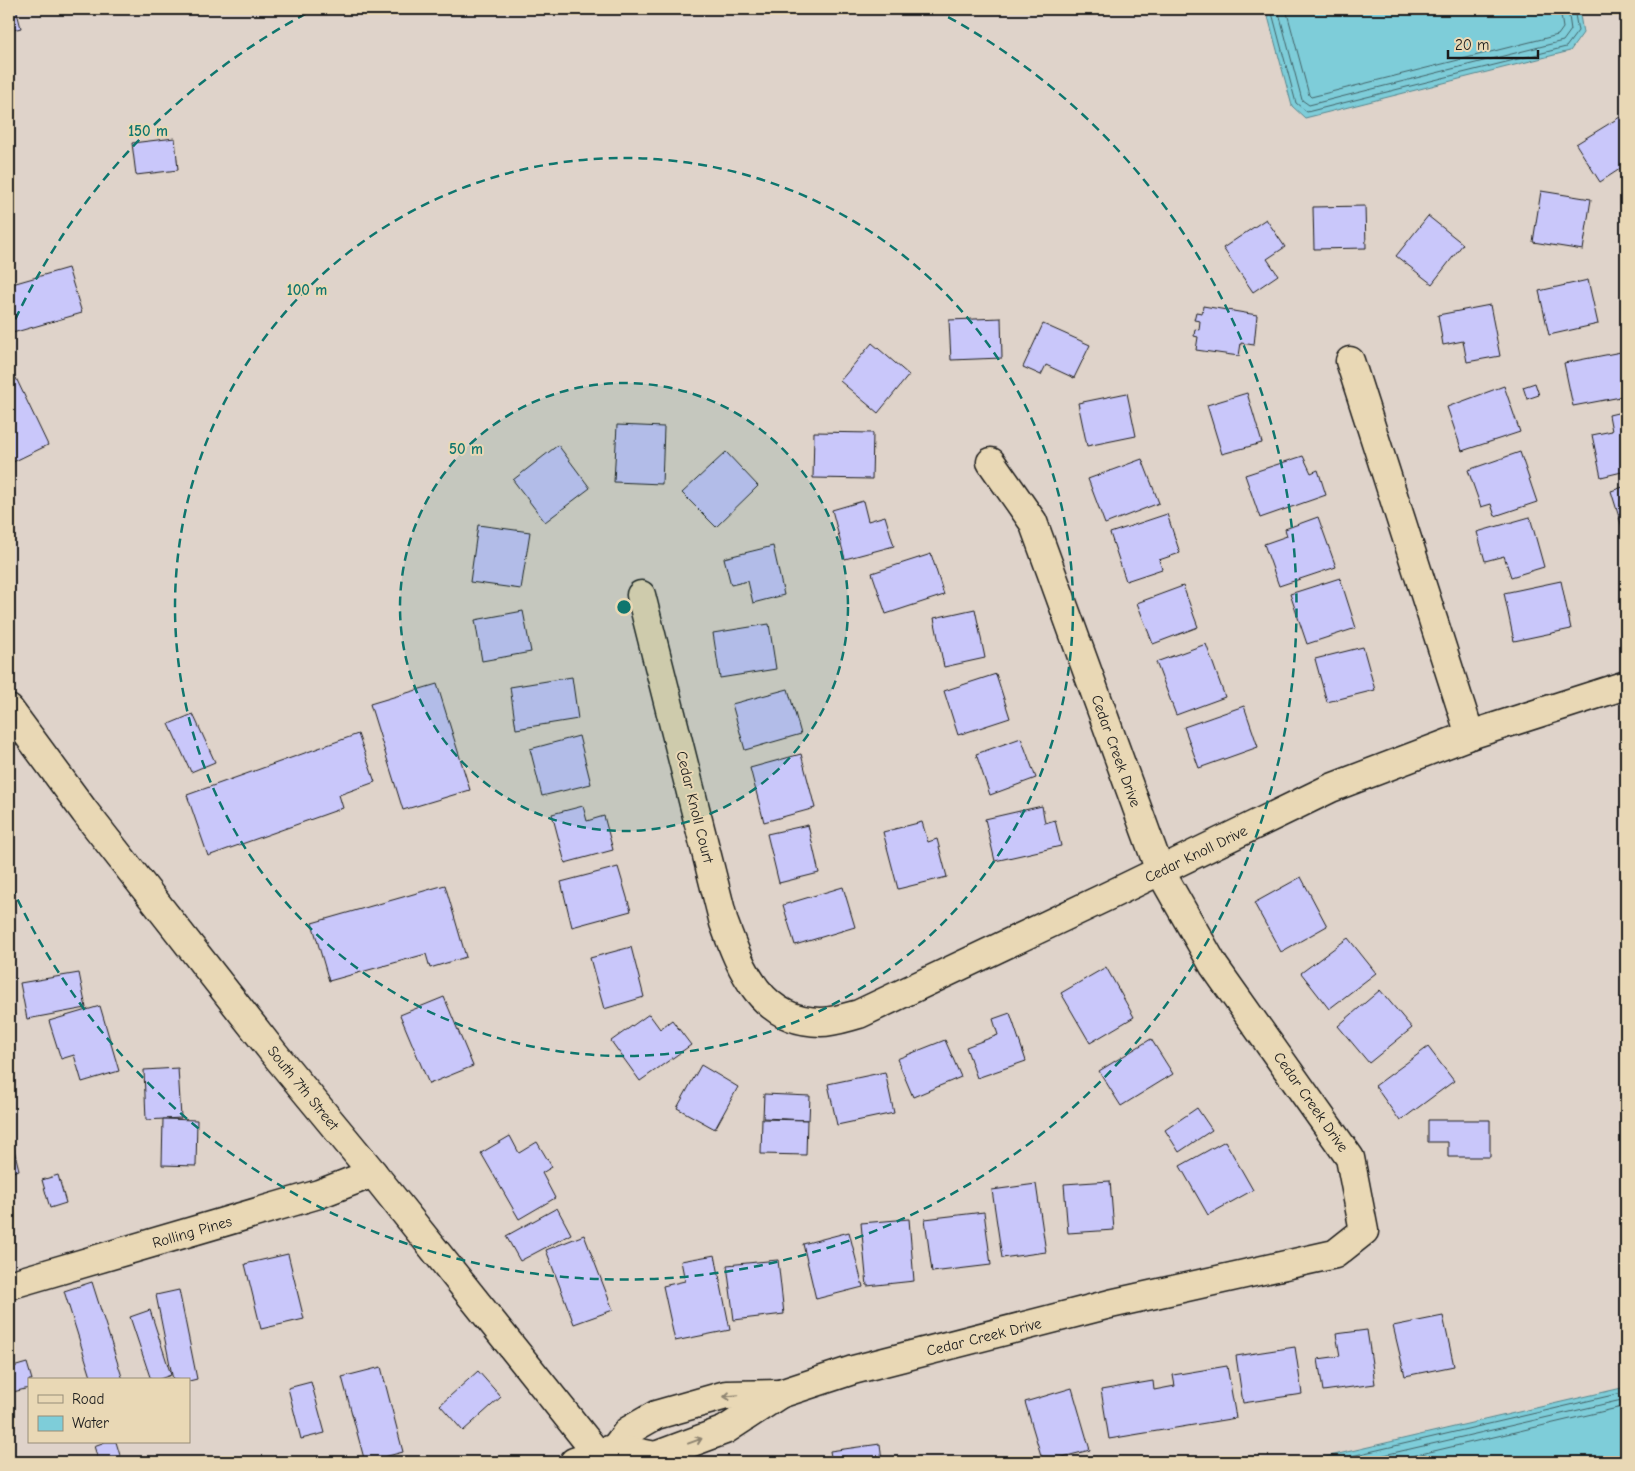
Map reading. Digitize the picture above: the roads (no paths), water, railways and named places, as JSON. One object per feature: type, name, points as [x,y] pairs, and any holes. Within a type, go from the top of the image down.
[{"type":"street","points":[[1350,361],[1470,735]]},
{"type":"street","name":"Cedar Creek Drive","points":[[598,1456],[655,1456],[725,1430],[780,1394],[853,1370],[1110,1304],[1335,1254],[1364,1231],[1350,1158],[1214,966],[1160,871],[1033,522],[991,462]]},
{"type":"street","name":"Cedar Knoll Court","points":[[641,595],[724,923],[736,958],[752,986],[773,1007]]},
{"type":"street","name":"Cedar Knoll Drive","points":[[773,1007],[796,1019],[822,1022],[859,1014],[1331,788],[1470,735],[1626,685]]},
{"type":"street","name":"South 7th Street","points":[[9,709],[85,812],[260,1036],[373,1174],[598,1456]]},
{"type":"street","name":"Rolling Pines","points":[[9,1285],[319,1194],[373,1174]]},
{"type":"street","name":"Cedar Creek Drive","points":[[598,1456],[628,1431],[656,1415],[726,1395],[780,1394]]},
{"type":"water","points":[[1266,9],[1579,9],[1583,33],[1570,51],[1305,118],[1292,106]]},
{"type":"water","points":[[1626,1387],[1626,1462],[1304,1462]]}]
